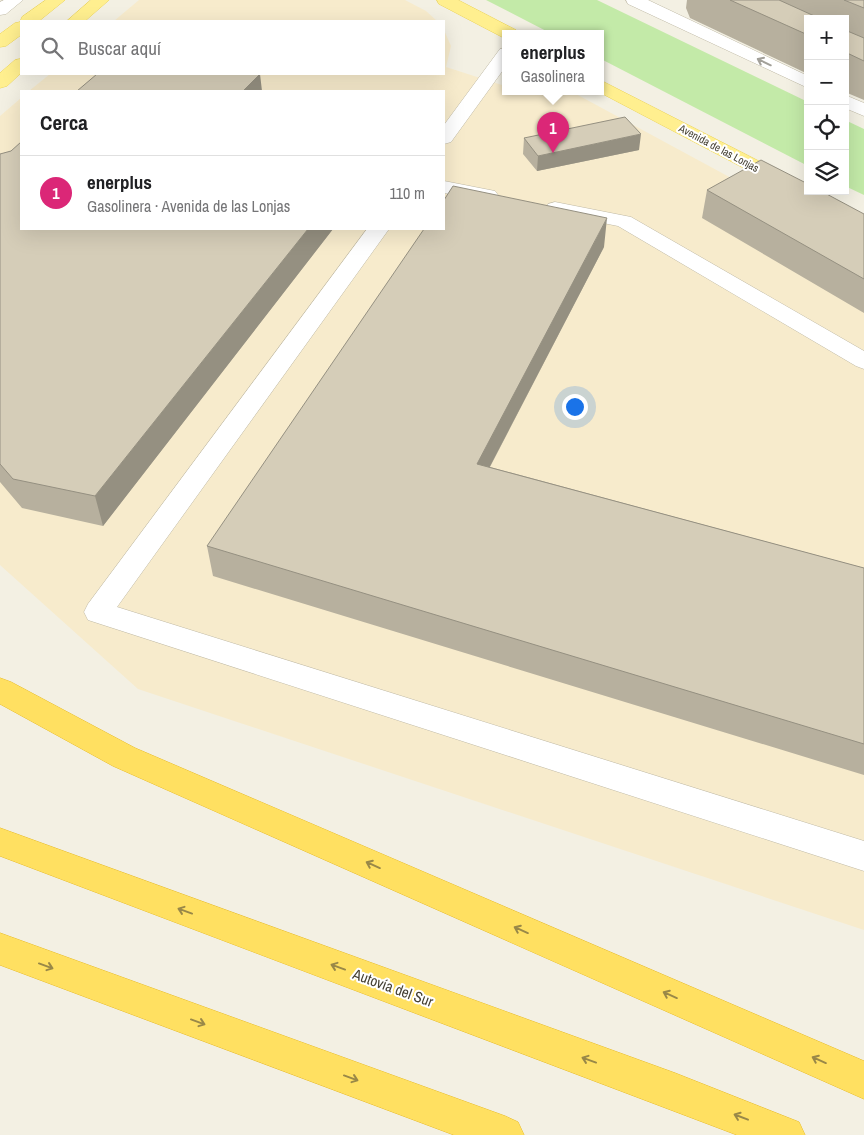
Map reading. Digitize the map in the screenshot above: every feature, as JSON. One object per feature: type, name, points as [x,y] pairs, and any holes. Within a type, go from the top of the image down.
[{"type":"highway","points":[[0,690],[124,756],[864,1080]]},
{"type":"highway","name":"Autovía del Sur","points":[[0,842],[786,1135]]},
{"type":"highway","points":[[0,949],[505,1135]]},
{"type":"main road","points":[[29,20],[58,0]]},
{"type":"main road","points":[[76,20],[101,0]]},
{"type":"main road","points":[[445,0],[502,30]]},
{"type":"main road","points":[[0,42],[20,27]]},
{"type":"main road","points":[[0,82],[20,65]]},
{"type":"main road","name":"Avenida de las Lonjas","points":[[604,87],[802,192]]},
{"type":"street","points":[[0,10],[15,0]]},
{"type":"street","points":[[649,2],[804,81]]},
{"type":"street","points":[[445,137],[502,58]]},
{"type":"street","points":[[849,103],[864,110]]},
{"type":"street","points":[[445,187],[510,200]]},
{"type":"street","points":[[539,205],[624,221],[864,361]]},
{"type":"street","points":[[377,230],[98,612],[864,856]]},
{"type":"shaded area","points":[[139,0],[405,0],[426,11],[436,20],[115,20]]},
{"type":"shaded area","points":[[445,32],[451,46],[446,67],[502,85],[502,95],[578,95],[864,250],[864,930],[138,689],[0,565],[0,116],[20,99],[20,230],[445,230],[445,90],[30,90],[49,75],[445,75]]},
{"type":"green space","points":[[486,0],[597,0],[804,100],[804,164],[604,61],[604,30],[544,30]]},
{"type":"green space","points":[[849,122],[864,129],[864,195],[849,188]]},
{"type":"building","points":[[730,0],[779,0],[812,15],[804,15],[804,33]]},
{"type":"building","points":[[844,0],[864,0],[864,8]]},
{"type":"building","points":[[849,32],[864,38],[864,61],[849,54]]},
{"type":"building","points":[[96,75],[259,75],[244,90],[78,90]]},
{"type":"building","points":[[625,117],[641,134],[538,156],[524,138]]},
{"type":"building","points":[[20,143],[20,230],[307,230],[95,496],[13,479],[0,464],[0,154],[11,151]]},
{"type":"building","points":[[761,160],[804,182],[804,195],[828,195],[864,214],[864,279],[707,190]]},
{"type":"building","points":[[453,186],[607,218],[477,464],[864,568],[864,744],[207,546],[423,230],[445,230],[445,198]]},
{"type":"place","name":"enerplus","points":[[553,153]]}]
